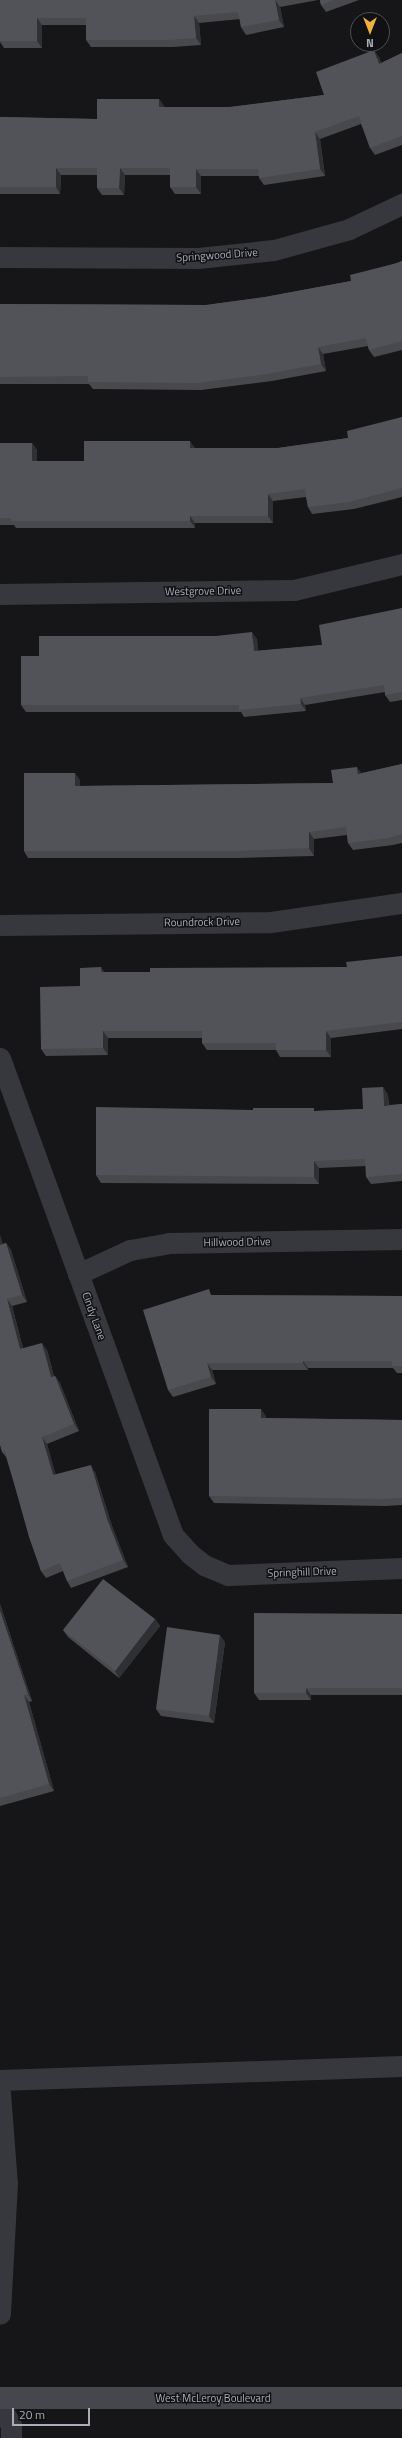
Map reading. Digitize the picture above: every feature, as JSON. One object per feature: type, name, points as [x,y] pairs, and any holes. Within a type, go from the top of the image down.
[{"type":"main road","name":"West McLeroy Boulevard","points":[[0,2398],[402,2398]]},
{"type":"street","name":"Springwood Drive","points":[[0,257],[198,258],[274,250],[349,229],[402,204]]},
{"type":"street","name":"Westgrove Drive","points":[[0,594],[294,590],[402,564]]},
{"type":"street","name":"Roundrock Drive","points":[[0,925],[271,922],[402,903]]},
{"type":"street","name":"Cindy Lane","points":[[0,1058],[173,1535],[190,1554],[204,1565]]},
{"type":"street","name":"Hillwood Drive","points":[[78,1274],[130,1250],[169,1243],[402,1239]]},
{"type":"street","name":"Springhill Drive","points":[[204,1565],[228,1575],[402,1568]]},
{"type":"street","points":[[0,2080],[402,2066]]},
{"type":"street","points":[[0,2093],[7,2183],[0,2314]]},
{"type":"street","points":[[0,2406],[11,2425],[11,2438]]},
{"type":"building","points":[[0,0],[275,0],[279,20],[241,27],[238,12],[194,16],[196,38],[168,40],[86,40],[86,18],[37,18],[37,41],[0,41]]},
{"type":"building","points":[[320,0],[334,0],[321,5]]},
{"type":"building","points":[[369,52],[375,52],[379,64],[402,53],[402,136],[370,148],[359,116],[315,132],[320,169],[259,178],[258,169],[196,169],[196,187],[170,187],[170,168],[120,168],[119,188],[97,188],[97,168],[56,168],[56,187],[0,187],[0,117],[97,119],[97,99],[159,99],[159,107],[230,107],[324,95],[316,72]]},
{"type":"building","points":[[402,261],[402,341],[369,350],[366,338],[318,347],[321,364],[267,374],[196,383],[88,382],[88,376],[0,377],[0,304],[206,305],[265,297],[351,281],[350,275]]},
{"type":"building","points":[[402,417],[402,488],[349,502],[308,507],[305,489],[268,494],[268,516],[190,516],[190,521],[11,521],[11,518],[0,518],[0,443],[32,443],[32,461],[84,461],[84,441],[190,441],[190,448],[278,448],[348,438],[347,431]]},
{"type":"building","points":[[402,608],[402,692],[385,695],[384,685],[300,698],[301,704],[239,710],[239,705],[21,705],[21,656],[39,656],[39,636],[216,636],[252,632],[254,651],[322,645],[319,625]]},
{"type":"building","points":[[402,764],[402,834],[388,838],[348,843],[346,827],[309,832],[309,848],[234,851],[24,851],[24,773],[75,773],[75,786],[333,783],[331,770],[357,767],[358,774]]},
{"type":"building","points":[[402,956],[402,1022],[326,1031],[326,1050],[276,1050],[276,1043],[202,1043],[202,1031],[103,1031],[103,1048],[41,1049],[40,987],[80,986],[80,968],[101,967],[102,972],[150,972],[150,968],[347,967],[346,962]]},
{"type":"building","points":[[383,1087],[384,1106],[402,1104],[402,1174],[366,1177],[365,1159],[314,1161],[314,1177],[96,1175],[96,1107],[253,1110],[253,1108],[314,1108],[314,1111],[363,1109],[362,1088]]},
{"type":"building","points":[[6,1243],[22,1295],[7,1299],[20,1349],[42,1343],[51,1377],[55,1376],[74,1424],[42,1437],[53,1475],[91,1465],[107,1519],[123,1560],[67,1581],[60,1563],[41,1571],[29,1537],[5,1451],[2,1452],[0,1445],[0,1245]]},
{"type":"building","points":[[209,1289],[211,1295],[402,1296],[402,1366],[392,1366],[392,1361],[207,1363],[211,1377],[168,1390],[143,1310]]},
{"type":"building","points":[[209,1409],[261,1409],[261,1418],[402,1420],[402,1498],[380,1499],[209,1496]]},
{"type":"building","points":[[103,1579],[155,1619],[115,1671],[63,1630]]},
{"type":"building","points":[[0,1611],[28,1694],[24,1695],[49,1784],[0,1798]]},
{"type":"building","points":[[254,1613],[402,1614],[402,1688],[306,1688],[306,1693],[254,1693]]},
{"type":"building","points":[[167,1627],[220,1635],[209,1716],[156,1709]]}]
